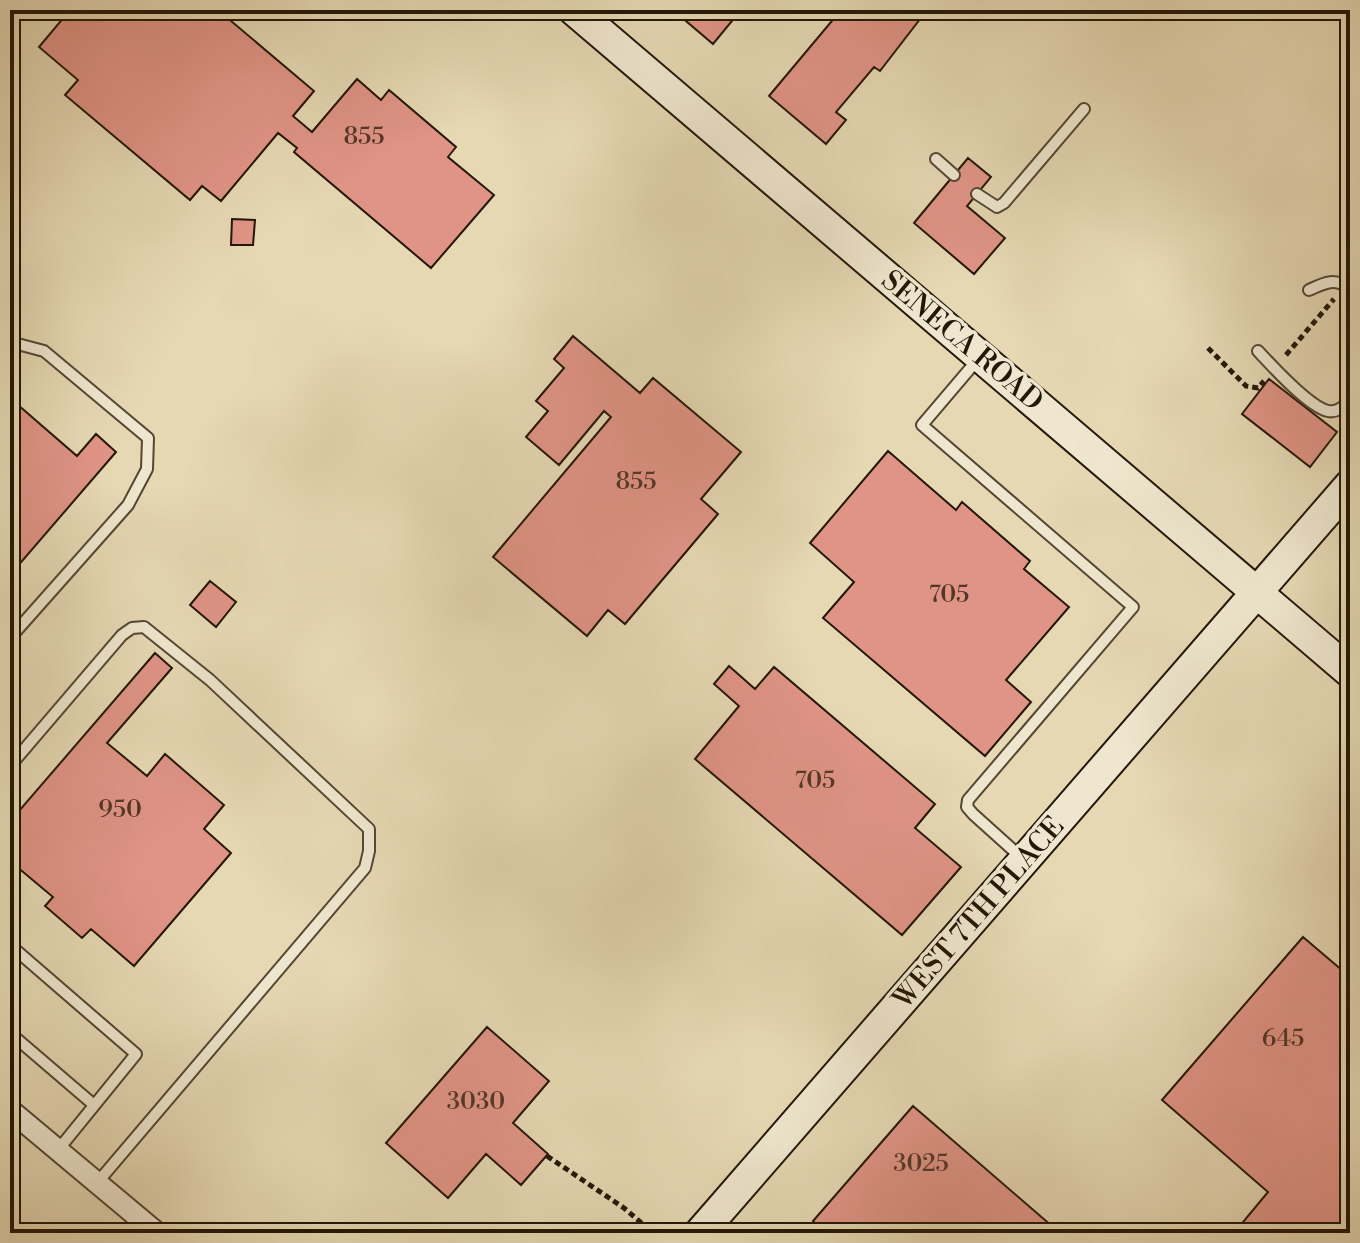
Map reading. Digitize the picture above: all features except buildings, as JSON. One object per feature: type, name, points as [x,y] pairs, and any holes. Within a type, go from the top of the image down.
[{"type":"main road","name":"SENECA ROAD","points":[[574,10],[1350,672]]},
{"type":"main road","name":"WEST 7TH PLACE","points":[[700,1233],[1350,485]]},
{"type":"street","points":[[10,1110],[157,1233]]},
{"type":"lane","points":[[977,194],[991,206],[1004,203],[1084,109]]},
{"type":"lane","points":[[936,159],[954,175]]},
{"type":"lane","points":[[1309,290],[1327,281],[1339,281],[1348,287]]},
{"type":"lane","points":[[10,342],[44,351],[148,438],[147,469],[128,505],[10,638]]},
{"type":"lane","points":[[1258,351],[1317,407],[1337,411],[1350,400]]},
{"type":"lane","points":[[980,356],[922,425],[1133,607],[968,800],[967,807],[973,814],[1025,861]]},
{"type":"lane","points":[[10,766],[122,635],[132,628],[144,627],[220,688],[369,829],[365,868],[97,1183]]},
{"type":"lane","points":[[10,945],[136,1054],[58,1150]]},
{"type":"lane","points":[[10,1033],[94,1105]]},
{"type":"path","points":[[1208,348],[1246,386],[1258,388],[1348,287]]},
{"type":"path","points":[[547,1156],[624,1208],[652,1232]]}]
